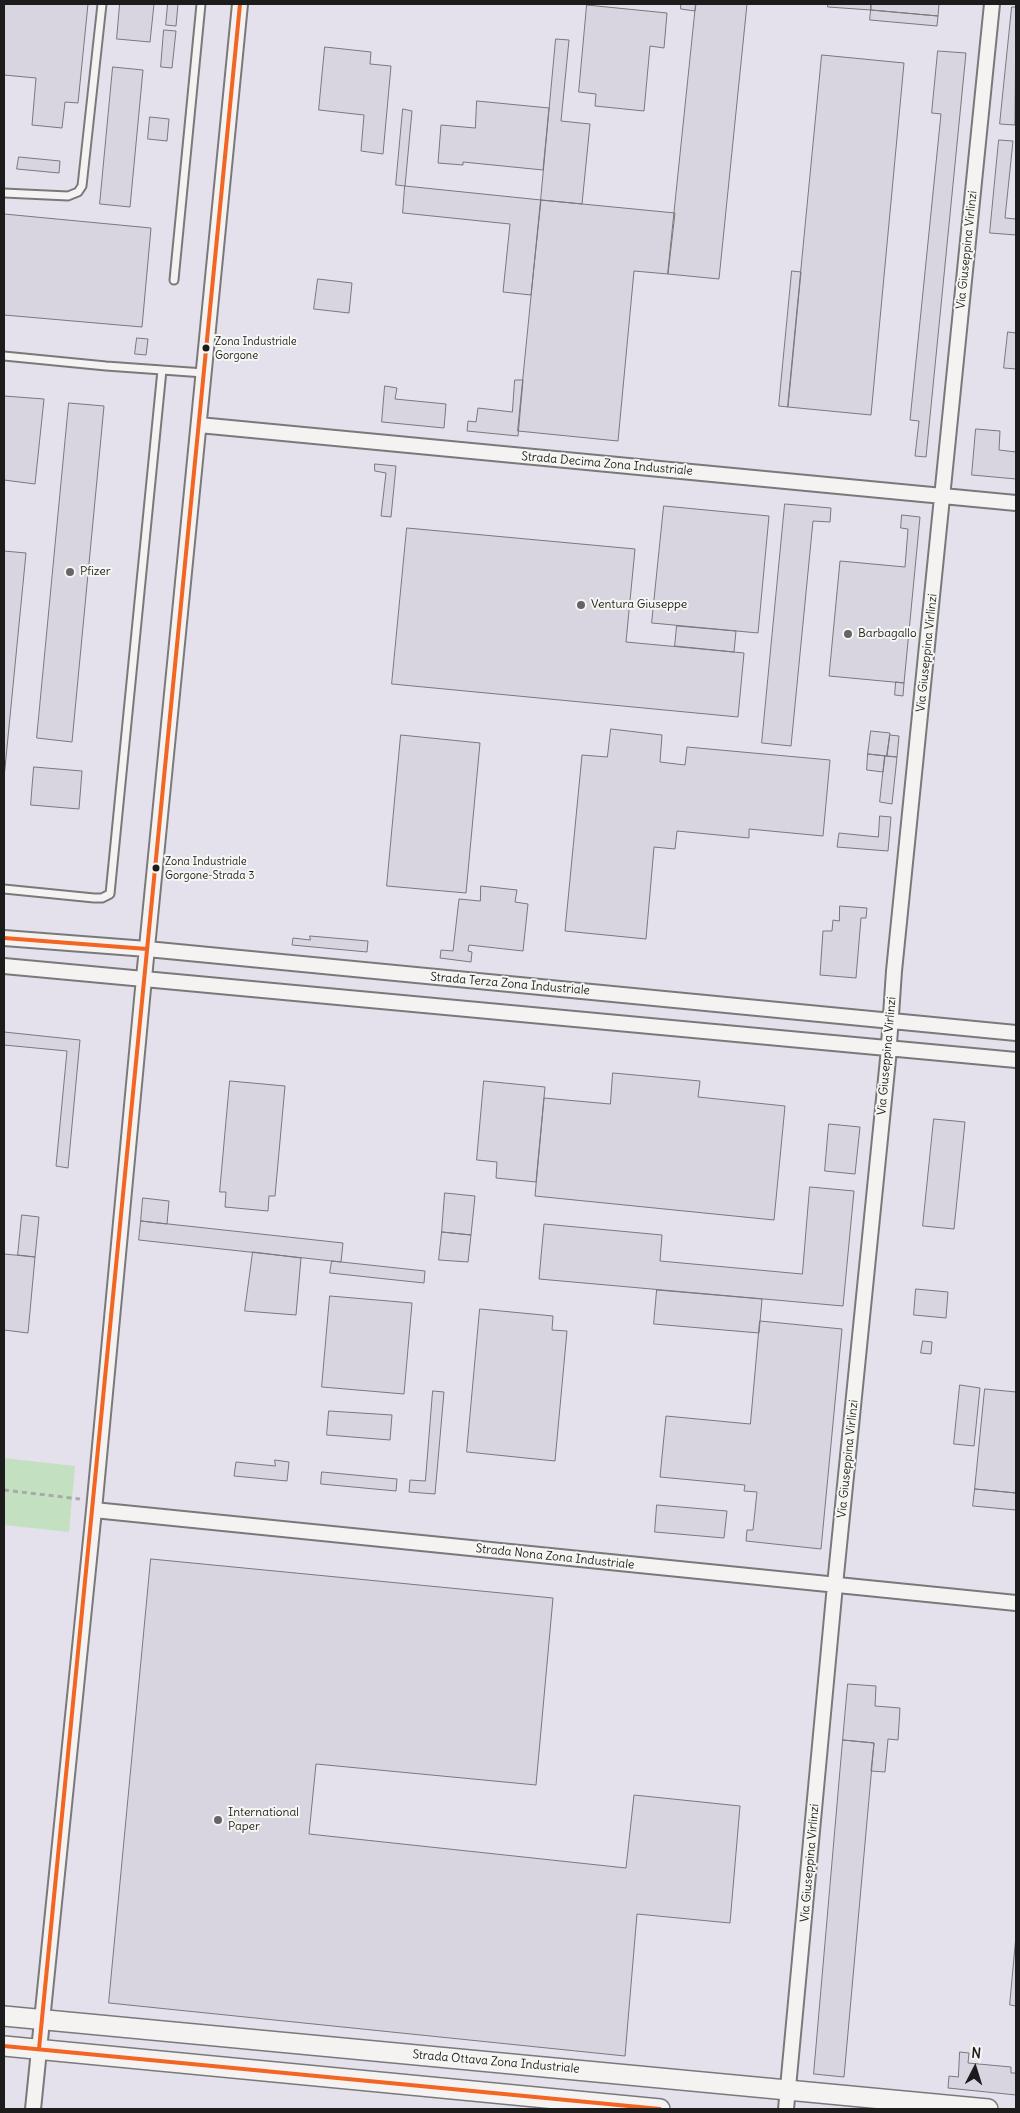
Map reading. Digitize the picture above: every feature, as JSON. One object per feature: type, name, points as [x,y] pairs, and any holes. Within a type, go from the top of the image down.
[{"type":"main road","name":"Strada Ottava Zona Industriale","points":[[4,2016],[988,2109]]},
{"type":"main road","points":[[4,2046],[660,2109]]},
{"type":"street","points":[[33,2109],[95,1505],[144,978],[240,4]]},
{"type":"street","name":"Via Giuseppina Virlinzi","points":[[786,2109],[890,1021],[992,4]]},
{"type":"street","name":"Strada Decima Zona Industriale","points":[[199,425],[1016,503]]},
{"type":"street","name":"Strada Terza Zona Industriale","points":[[4,938],[1016,1033]]},
{"type":"street","points":[[4,966],[1016,1060]]},
{"type":"street","name":"Strada Nona Zona Industriale","points":[[95,1505],[1016,1603]]},
{"type":"lane","points":[[4,193],[68,196],[78,192],[82,186],[102,4]]},
{"type":"lane","points":[[174,280],[200,4]]},
{"type":"lane","points":[[4,356],[204,373]]},
{"type":"lane","points":[[4,890],[94,898],[102,898],[110,894],[162,370]]},
{"type":"path","points":[[4,1490],[95,1505]]},
{"type":"shaded area","points":[[4,4],[1016,4],[1016,2109],[4,2109]]},
{"type":"green space","points":[[4,1458],[75,1466],[69,1532],[4,1525]]},
{"type":"building","points":[[4,4],[88,4],[78,103],[65,102],[62,128],[32,125],[36,78],[4,75]]},
{"type":"building","points":[[120,4],[154,4],[150,42],[117,39]]},
{"type":"building","points":[[168,4],[178,4],[176,26],[166,25]]},
{"type":"building","points":[[681,4],[696,4],[695,11],[681,9]]},
{"type":"building","points":[[696,4],[747,4],[719,279],[668,274]]},
{"type":"building","points":[[828,4],[871,4],[871,10],[828,7]]},
{"type":"building","points":[[871,4],[939,4],[938,16],[871,10]]},
{"type":"building","points":[[587,5],[667,13],[664,48],[650,46],[644,111],[595,106],[596,94],[579,92]]},
{"type":"building","points":[[1012,7],[1016,7],[1015,125],[1000,124]]},
{"type":"building","points":[[871,10],[938,16],[937,26],[870,20]]},
{"type":"building","points":[[164,30],[176,31],[172,68],[161,67]]},
{"type":"building","points":[[556,39],[569,40],[561,121],[590,124],[582,204],[541,200]]},
{"type":"building","points":[[325,47],[371,52],[370,64],[391,66],[383,154],[361,151],[364,115],[319,110]]},
{"type":"building","points":[[938,51],[966,53],[926,457],[915,456],[919,421],[910,420],[941,114],[932,113]]},
{"type":"building","points":[[822,55],[904,63],[871,415],[788,407]]},
{"type":"building","points":[[113,67],[143,70],[130,207],[100,204]]},
{"type":"building","points":[[477,101],[549,108],[543,170],[463,162],[463,165],[438,163],[441,125],[475,128]]},
{"type":"building","points":[[403,109],[412,111],[405,186],[396,185]]},
{"type":"building","points":[[150,117],[169,119],[167,141],[148,139]]},
{"type":"building","points":[[999,140],[1013,141],[1005,218],[1016,219],[1016,235],[990,233]]},
{"type":"building","points":[[19,157],[60,161],[59,173],[17,169]]},
{"type":"building","points":[[405,186],[541,200],[531,295],[503,292],[510,224],[403,213]]},
{"type":"building","points":[[541,200],[675,213],[668,274],[634,271],[618,441],[518,431]]},
{"type":"building","points":[[4,214],[151,228],[142,327],[4,315]]},
{"type":"building","points":[[792,271],[801,272],[788,407],[779,406]]},
{"type":"building","points":[[318,279],[352,283],[349,313],[314,309]]},
{"type":"building","points":[[1008,332],[1016,333],[1016,369],[1004,368]]},
{"type":"building","points":[[137,338],[148,339],[146,355],[135,354]]},
{"type":"building","points":[[515,380],[523,380],[518,436],[467,431],[468,421],[476,422],[478,408],[512,412]]},
{"type":"building","points":[[385,386],[397,388],[395,399],[446,404],[444,428],[382,422]]},
{"type":"building","points":[[4,396],[44,399],[35,484],[4,480]]},
{"type":"building","name":"Pfizer","points":[[69,403],[104,406],[72,742],[37,738]]},
{"type":"building","points":[[976,429],[1000,431],[999,450],[1016,452],[1016,479],[972,475]]},
{"type":"building","points":[[375,464],[396,466],[391,517],[381,516],[386,473],[375,471]]},
{"type":"building","points":[[785,504],[831,508],[830,522],[813,521],[791,746],[762,743]]},
{"type":"building","points":[[664,506],[769,516],[758,633],[652,623]]},
{"type":"building","points":[[902,515],[920,517],[904,683],[829,676],[840,561],[905,567],[908,529],[901,528]]},
{"type":"building","points":[[407,528],[635,549],[626,642],[744,653],[738,717],[392,684]]},
{"type":"building","points":[[4,551],[26,553],[4,778]]},
{"type":"building","points":[[677,626],[736,631],[734,652],[675,646]]},
{"type":"building","points":[[896,682],[904,683],[903,696],[895,695]]},
{"type":"building","points":[[611,729],[662,735],[660,762],[685,765],[687,747],[830,760],[823,836],[749,829],[749,838],[677,831],[675,849],[654,847],[646,939],[565,931],[582,755],[607,757]]},
{"type":"building","points":[[871,731],[890,733],[887,756],[868,754]]},
{"type":"building","points":[[401,735],[480,743],[466,893],[387,886]]},
{"type":"building","points":[[890,735],[899,736],[897,757],[887,756]]},
{"type":"building","points":[[868,754],[885,756],[883,772],[867,770]]},
{"type":"building","points":[[885,756],[897,757],[892,804],[880,802]]},
{"type":"building","points":[[34,767],[82,771],[79,809],[31,805]]},
{"type":"building","points":[[880,816],[891,817],[888,851],[837,847],[839,833],[878,837]]},
{"type":"building","points":[[481,886],[517,890],[515,902],[528,904],[523,951],[469,945],[468,951],[472,952],[471,962],[440,958],[441,950],[453,951],[459,899],[480,901]]},
{"type":"building","points":[[840,906],[867,908],[866,918],[861,918],[856,978],[820,975],[823,931],[832,931],[833,920],[839,921]]},
{"type":"building","points":[[310,936],[368,941],[367,952],[292,945],[293,938],[310,940]]},
{"type":"building","points":[[4,1032],[80,1040],[68,1168],[56,1166],[67,1051],[4,1045]]},
{"type":"building","points":[[613,1073],[700,1081],[698,1097],[785,1106],[774,1220],[535,1196],[544,1098],[610,1104]]},
{"type":"building","points":[[230,1081],[285,1086],[275,1196],[269,1196],[268,1211],[225,1207],[226,1192],[220,1192]]},
{"type":"building","points":[[484,1081],[545,1087],[536,1182],[496,1178],[497,1162],[477,1160]]},
{"type":"building","points":[[934,1119],[965,1122],[954,1229],[923,1226]]},
{"type":"building","points":[[829,1124],[860,1127],[855,1174],[825,1171]]},
{"type":"building","points":[[810,1187],[854,1191],[843,1306],[539,1279],[544,1224],[662,1235],[660,1261],[802,1274]]},
{"type":"building","points":[[445,1193],[475,1196],[471,1235],[442,1232]]},
{"type":"building","points":[[143,1198],[169,1201],[167,1224],[141,1221]]},
{"type":"building","points":[[22,1215],[39,1217],[35,1257],[18,1255]]},
{"type":"building","points":[[141,1221],[343,1243],[341,1262],[139,1240]]},
{"type":"building","points":[[442,1232],[471,1235],[468,1262],[439,1260]]},
{"type":"building","points":[[253,1252],[301,1258],[296,1315],[245,1311]]},
{"type":"building","points":[[4,1254],[35,1257],[28,1333],[4,1330]]},
{"type":"building","points":[[332,1261],[425,1271],[424,1283],[330,1273]]},
{"type":"building","points":[[916,1289],[948,1292],[946,1318],[914,1315]]},
{"type":"building","points":[[657,1290],[762,1299],[759,1333],[654,1324]]},
{"type":"building","points":[[330,1296],[412,1303],[404,1394],[322,1387]]},
{"type":"building","points":[[480,1309],[553,1316],[552,1330],[567,1331],[555,1461],[467,1452]]},
{"type":"building","points":[[760,1321],[842,1329],[821,1549],[746,1541],[747,1530],[753,1530],[757,1492],[744,1491],[745,1485],[660,1477],[666,1416],[750,1424]]},
{"type":"building","points":[[923,1341],[932,1342],[931,1354],[921,1353]]},
{"type":"building","points":[[960,1385],[980,1388],[974,1446],[954,1444]]},
{"type":"building","points":[[985,1389],[1016,1392],[1016,1493],[975,1489]]},
{"type":"building","points":[[433,1391],[444,1392],[435,1494],[409,1492],[410,1480],[425,1481]]},
{"type":"building","points":[[329,1411],[392,1415],[390,1440],[327,1435]]},
{"type":"building","points":[[275,1460],[289,1462],[287,1481],[234,1476],[236,1462],[275,1466]]},
{"type":"building","points":[[322,1472],[397,1479],[396,1491],[321,1484]]},
{"type":"building","points":[[975,1489],[1016,1493],[1016,1510],[973,1506]]},
{"type":"building","points":[[657,1505],[727,1511],[724,1538],[655,1532]]},
{"type":"building","name":"International Paper","points":[[151,1559],[553,1598],[536,1785],[316,1764],[309,1834],[626,1868],[634,1795],[740,1806],[730,1923],[637,1914],[625,2056],[109,2003]]},
{"type":"building","points":[[848,1684],[876,1686],[875,1706],[900,1708],[898,1740],[888,1739],[885,1772],[871,1771],[874,1743],[843,1740]]},
{"type":"building","points":[[843,1740],[874,1743],[844,2077],[814,2074]]},
{"type":"building","points":[[1016,1936],[1016,2006],[1010,2005]]},
{"type":"building","points":[[960,2052],[969,2053],[968,2063],[1011,2067],[1011,2073],[1016,2073],[1016,2095],[948,2088],[949,2076],[958,2077]]},
{"type":"transit line","points":[[39,2049],[116,1283],[240,4]]},
{"type":"transit line","points":[[4,938],[147,949]]},
{"type":"transit line","points":[[4,2046],[660,2109]]},
{"type":"place","name":"Zona Industriale Gorgone","points":[[206,348]]},
{"type":"place","name":"Pfizer","points":[[70,572]]},
{"type":"place","name":"Ventura Giuseppe","points":[[581,605]]},
{"type":"place","name":"Barbagallo","points":[[848,634]]},
{"type":"place","name":"Zona Industriale Gorgone-Strada 3","points":[[156,868]]},
{"type":"place","name":"International Paper","points":[[218,1820]]}]
